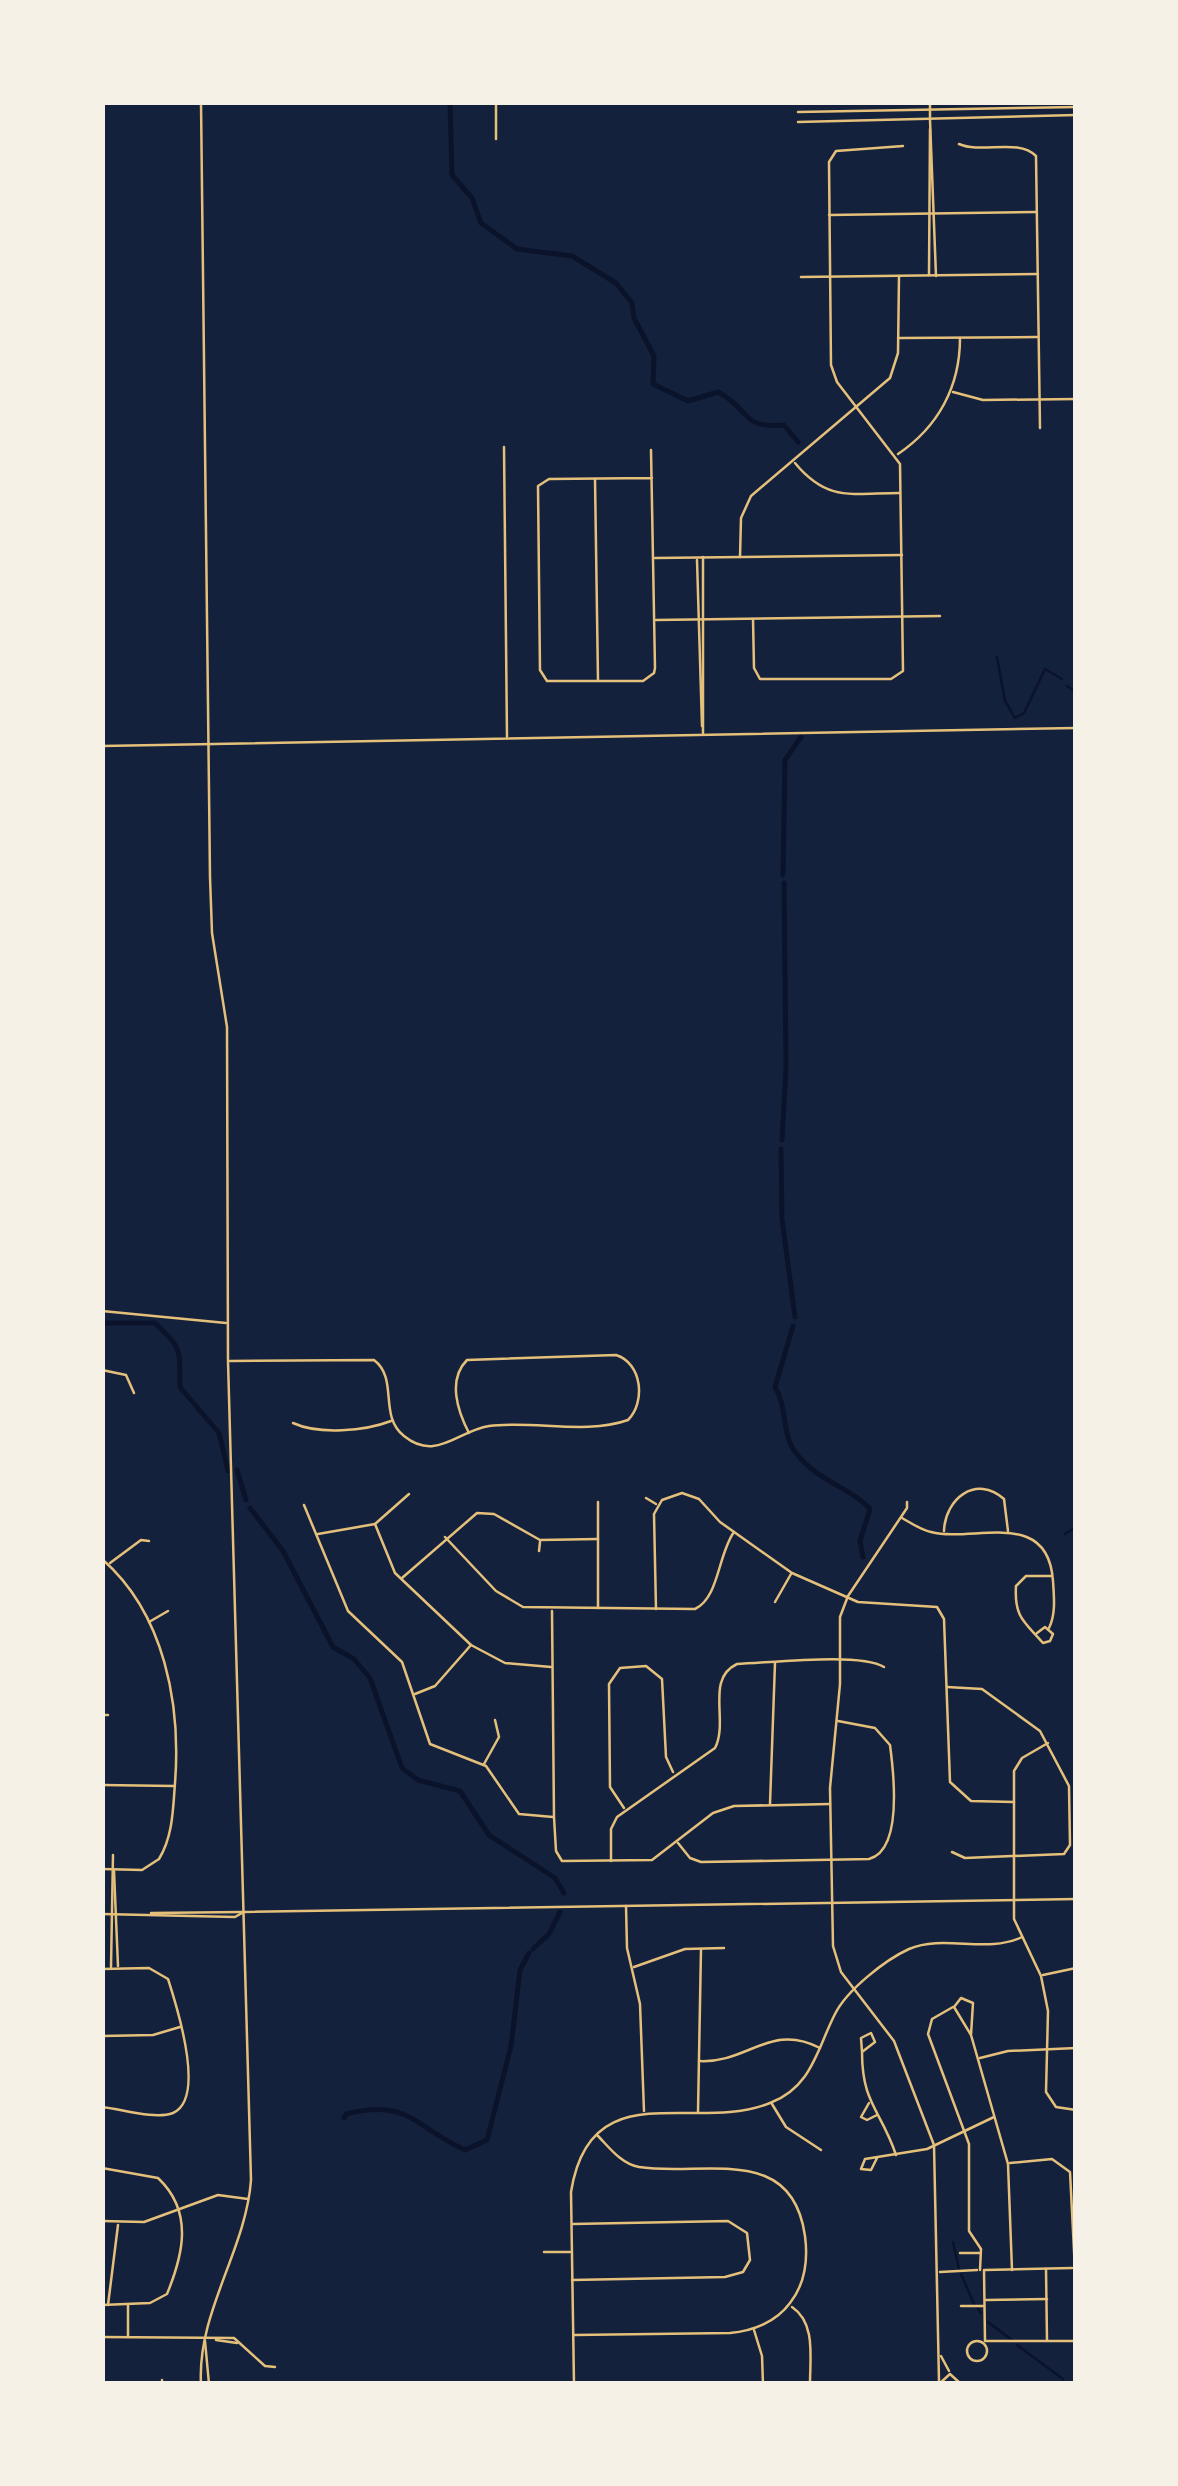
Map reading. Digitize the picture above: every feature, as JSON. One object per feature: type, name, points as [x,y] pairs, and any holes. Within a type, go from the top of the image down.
[{"type":"street","points":[[200,2384],[204,2338],[248,2198],[228,1361],[227,1027],[212,934],[206,744],[201,102]]},
{"type":"street","points":[[496,102],[496,139]]},
{"type":"street","points":[[928,276],[930,102]]},
{"type":"street","points":[[995,102],[1023,102]]},
{"type":"street","points":[[798,112],[1076,106]]},
{"type":"street","points":[[798,122],[1076,116]]},
{"type":"street","points":[[930,128],[936,276]]},
{"type":"street","points":[[959,144],[1034,152],[1040,428]]},
{"type":"street","points":[[753,619],[756,676],[783,680],[900,676],[904,616],[902,492],[896,455],[833,375],[830,215],[832,154],[903,146]]},
{"type":"street","points":[[830,215],[1037,212]]},
{"type":"street","points":[[801,278],[1038,274]]},
{"type":"street","points":[[740,557],[740,518],[746,503],[890,378],[900,338],[899,276]]},
{"type":"street","points":[[900,338],[1039,337]]},
{"type":"street","points":[[896,455],[930,427],[952,392],[960,338]]},
{"type":"street","points":[[952,392],[983,400],[1076,399]]},
{"type":"street","points":[[504,447],[507,738]]},
{"type":"street","points":[[651,450],[652,478],[654,620],[652,677],[598,681],[543,679],[538,486],[549,479],[652,478]]},
{"type":"street","points":[[794,462],[812,483],[827,492],[902,492]]},
{"type":"street","points":[[594,479],[598,681]]},
{"type":"street","points":[[653,558],[902,555]]},
{"type":"street","points":[[696,558],[699,721],[703,728]]},
{"type":"street","points":[[703,558],[703,735]]},
{"type":"street","points":[[654,620],[940,616]]},
{"type":"street","points":[[102,746],[1076,728]]},
{"type":"street","points":[[102,1310],[228,1323]]},
{"type":"street","points":[[228,1361],[374,1360],[386,1372],[392,1420],[405,1437],[425,1446],[450,1444],[492,1426],[617,1424],[628,1420],[638,1401],[636,1369],[616,1355],[466,1360],[456,1376],[456,1392],[458,1412],[469,1433]]},
{"type":"street","points":[[102,1370],[126,1375],[134,1394]]},
{"type":"street","points":[[293,1423],[305,1428],[365,1428],[392,1420]]},
{"type":"street","points":[[944,1533],[946,1514],[968,1490],[982,1490],[1004,1499],[1008,1532]]},
{"type":"street","points":[[317,1534],[338,1527],[375,1524],[409,1494]]},
{"type":"street","points":[[657,1505],[675,1494],[691,1495],[734,1532],[792,1573],[871,1606],[931,1605],[941,1610],[947,1773],[954,1789],[971,1801],[1014,1802]]},
{"type":"street","points":[[646,1498],[657,1505]]},
{"type":"street","points":[[598,1502],[598,1609]]},
{"type":"street","points":[[907,1502],[848,1596],[840,1617],[830,1804],[832,1903],[835,1958],[854,1991],[894,2041],[934,2146],[939,2382]]},
{"type":"street","points":[[656,1609],[657,1505]]},
{"type":"street","points":[[304,1506],[348,1612],[397,1654],[430,1744],[484,1765],[519,1814],[554,1817]]},
{"type":"street","points":[[400,1579],[467,1518],[485,1512],[540,1540],[598,1539]]},
{"type":"street","points":[[901,1517],[930,1532],[1022,1534],[1040,1548],[1053,1576],[1049,1628],[1053,1634],[1046,1643],[1039,1641],[1037,1634],[1018,1618],[1016,1586],[1026,1576],[1053,1576]]},
{"type":"street","points":[[375,1524],[400,1579],[471,1645],[505,1663],[552,1667]]},
{"type":"street","points":[[445,1537],[508,1600],[552,1610],[656,1609],[695,1608],[706,1603],[719,1558],[734,1532]]},
{"type":"street","points":[[108,1564],[142,1540],[149,1541]]},
{"type":"street","points":[[538,1551],[540,1540]]},
{"type":"street","points":[[102,1559],[148,1622],[174,1698],[178,1740],[173,1817],[160,1859],[148,1868],[102,1869]]},
{"type":"street","points":[[775,1602],[792,1573]]},
{"type":"street","points":[[148,1622],[168,1610]]},
{"type":"street","points":[[552,1610],[554,1817],[556,1851],[562,1861],[652,1860],[723,1808],[830,1804]]},
{"type":"street","points":[[1037,1634],[1042,1627],[1049,1628]]},
{"type":"street","points":[[413,1694],[435,1686],[471,1645]]},
{"type":"street","points":[[611,1862],[611,1830],[625,1811],[710,1753],[719,1741],[720,1685],[726,1670],[736,1664],[775,1663],[876,1662],[884,1667]]},
{"type":"street","points":[[770,1805],[775,1663]]},
{"type":"street","points":[[625,1811],[610,1787],[609,1684],[620,1668],[646,1666],[662,1679],[666,1757],[674,1774]]},
{"type":"street","points":[[946,1687],[982,1689],[1040,1731],[1069,1786],[1070,1845],[1059,1856],[965,1858],[952,1852]]},
{"type":"street","points":[[484,1765],[498,1737],[494,1720]]},
{"type":"street","points":[[676,1841],[690,1858],[702,1862],[877,1857],[892,1838],[887,1738],[875,1728],[836,1721]]},
{"type":"street","points":[[1048,1743],[1017,1764],[1014,1901],[1022,1937],[1041,1976],[1049,2050],[1048,2098],[1056,2107],[1076,2110]]},
{"type":"street","points":[[102,1785],[175,1786]]},
{"type":"street","points":[[110,1969],[114,1854]]},
{"type":"street","points":[[113,1869],[118,1875],[118,1969]]},
{"type":"street","points":[[102,1914],[1076,1899]]},
{"type":"street","points":[[626,1906],[631,1968],[640,2004],[644,2112]]},
{"type":"street","points":[[574,2384],[573,2178],[584,2151],[598,2134],[617,2119],[644,2112],[740,2111],[771,2103],[803,2081],[836,2011],[854,1991],[910,1949],[996,1945],[1022,1937]]},
{"type":"street","points":[[698,2112],[701,1948]]},
{"type":"street","points":[[631,1968],[674,1952],[724,1948]]},
{"type":"street","points":[[102,1969],[149,1968],[162,1973],[182,2026],[187,2094],[181,2108],[168,2115],[102,2107]]},
{"type":"street","points":[[1041,1976],[1076,1968]]},
{"type":"street","points":[[1012,2270],[1008,2164],[972,2035],[970,1998],[956,2001],[932,2019],[928,2034],[966,2130],[969,2231],[977,2239],[980,2253],[985,2300],[985,2341],[986,2360],[982,2363],[966,2346],[985,2341],[1076,2341]]},
{"type":"street","points":[[954,2006],[972,2035]]},
{"type":"street","points":[[102,2036],[153,2035],[182,2026]]},
{"type":"street","points":[[698,2061],[728,2059],[779,2038],[821,2049]]},
{"type":"street","points":[[978,2059],[1008,2051],[1076,2048]]},
{"type":"street","points":[[862,2052],[862,2083],[896,2157]]},
{"type":"street","points":[[771,2103],[786,2127],[821,2150]]},
{"type":"street","points":[[869,2103],[861,2111],[862,2119],[878,2114]]},
{"type":"street","points":[[877,2158],[934,2146],[995,2117]]},
{"type":"street","points":[[573,2335],[730,2333],[754,2329],[789,2305],[804,2274],[806,2242],[800,2213],[776,2183],[731,2167],[640,2167],[622,2160],[598,2134]]},
{"type":"street","points":[[1008,2164],[1052,2159],[1070,2172],[1076,2290]]},
{"type":"street","points":[[102,2168],[158,2178],[177,2208],[183,2251],[167,2294],[150,2303],[105,2305],[118,2223]]},
{"type":"street","points":[[102,2221],[144,2222],[218,2195],[248,2198]]},
{"type":"street","points":[[571,2224],[728,2221],[747,2234],[750,2260],[743,2272],[725,2277],[572,2280]]},
{"type":"street","points":[[544,2252],[572,2252]]},
{"type":"street","points":[[960,2253],[980,2253]]},
{"type":"street","points":[[938,2272],[1075,2268]]},
{"type":"street","points":[[1046,2269],[1048,2342]]},
{"type":"street","points":[[985,2300],[1046,2299]]},
{"type":"street","points":[[128,2304],[128,2337]]},
{"type":"street","points":[[789,2305],[802,2314],[809,2331],[810,2384]]},
{"type":"street","points":[[961,2306],[985,2306]]},
{"type":"street","points":[[754,2329],[762,2356],[762,2384]]},
{"type":"street","points":[[102,2338],[160,2336],[238,2342],[265,2366],[274,2366]]},
{"type":"street","points":[[204,2338],[210,2384]]},
{"type":"street","points":[[940,2355],[950,2374],[962,2383]]},
{"type":"street","points":[[939,2382],[950,2374]]},
{"type":"street","points":[[1074,2384],[1076,2376]]},
{"type":"waterway","points":[[450,102],[452,175],[472,198],[481,223],[517,249],[572,256],[616,283],[632,303],[634,318],[654,356],[653,384],[688,401],[718,392],[753,421],[784,425],[798,442]]},
{"type":"waterway","points":[[997,657],[1005,701],[1015,718],[1024,713],[1045,669],[1062,679]]},
{"type":"waterway","points":[[1067,686],[1076,692]]},
{"type":"waterway","points":[[783,875],[785,760],[801,737]]},
{"type":"waterway","points":[[782,1140],[786,1067],[784,883]]},
{"type":"waterway","points":[[781,1149],[782,1219],[795,1317]]},
{"type":"waterway","points":[[102,1323],[155,1323],[171,1339],[179,1358],[180,1387],[219,1433],[228,1471]]},
{"type":"waterway","points":[[793,1326],[775,1387],[788,1438],[805,1463],[870,1509],[860,1541],[863,1557]]},
{"type":"waterway","points":[[237,1470],[246,1500]]},
{"type":"waterway","points":[[250,1508],[283,1551],[333,1647],[354,1659],[370,1678],[402,1768],[418,1780],[460,1791],[489,1835],[555,1878],[564,1893]]},
{"type":"waterway","points":[[1065,1534],[1076,1527]]},
{"type":"waterway","points":[[533,1949],[549,1934],[560,1912]]},
{"type":"waterway","points":[[344,2118],[346,2114],[367,2110],[398,2112],[465,2150],[487,2140],[511,2046],[520,1970],[529,1953]]},
{"type":"waterway","points":[[953,2242],[959,2269]]},
{"type":"waterway","points":[[961,2274],[974,2304]]},
{"type":"waterway","points":[[978,2309],[981,2313]]},
{"type":"waterway","points":[[988,2322],[1012,2340]]},
{"type":"waterway","points":[[1017,2345],[1063,2379]]}]
